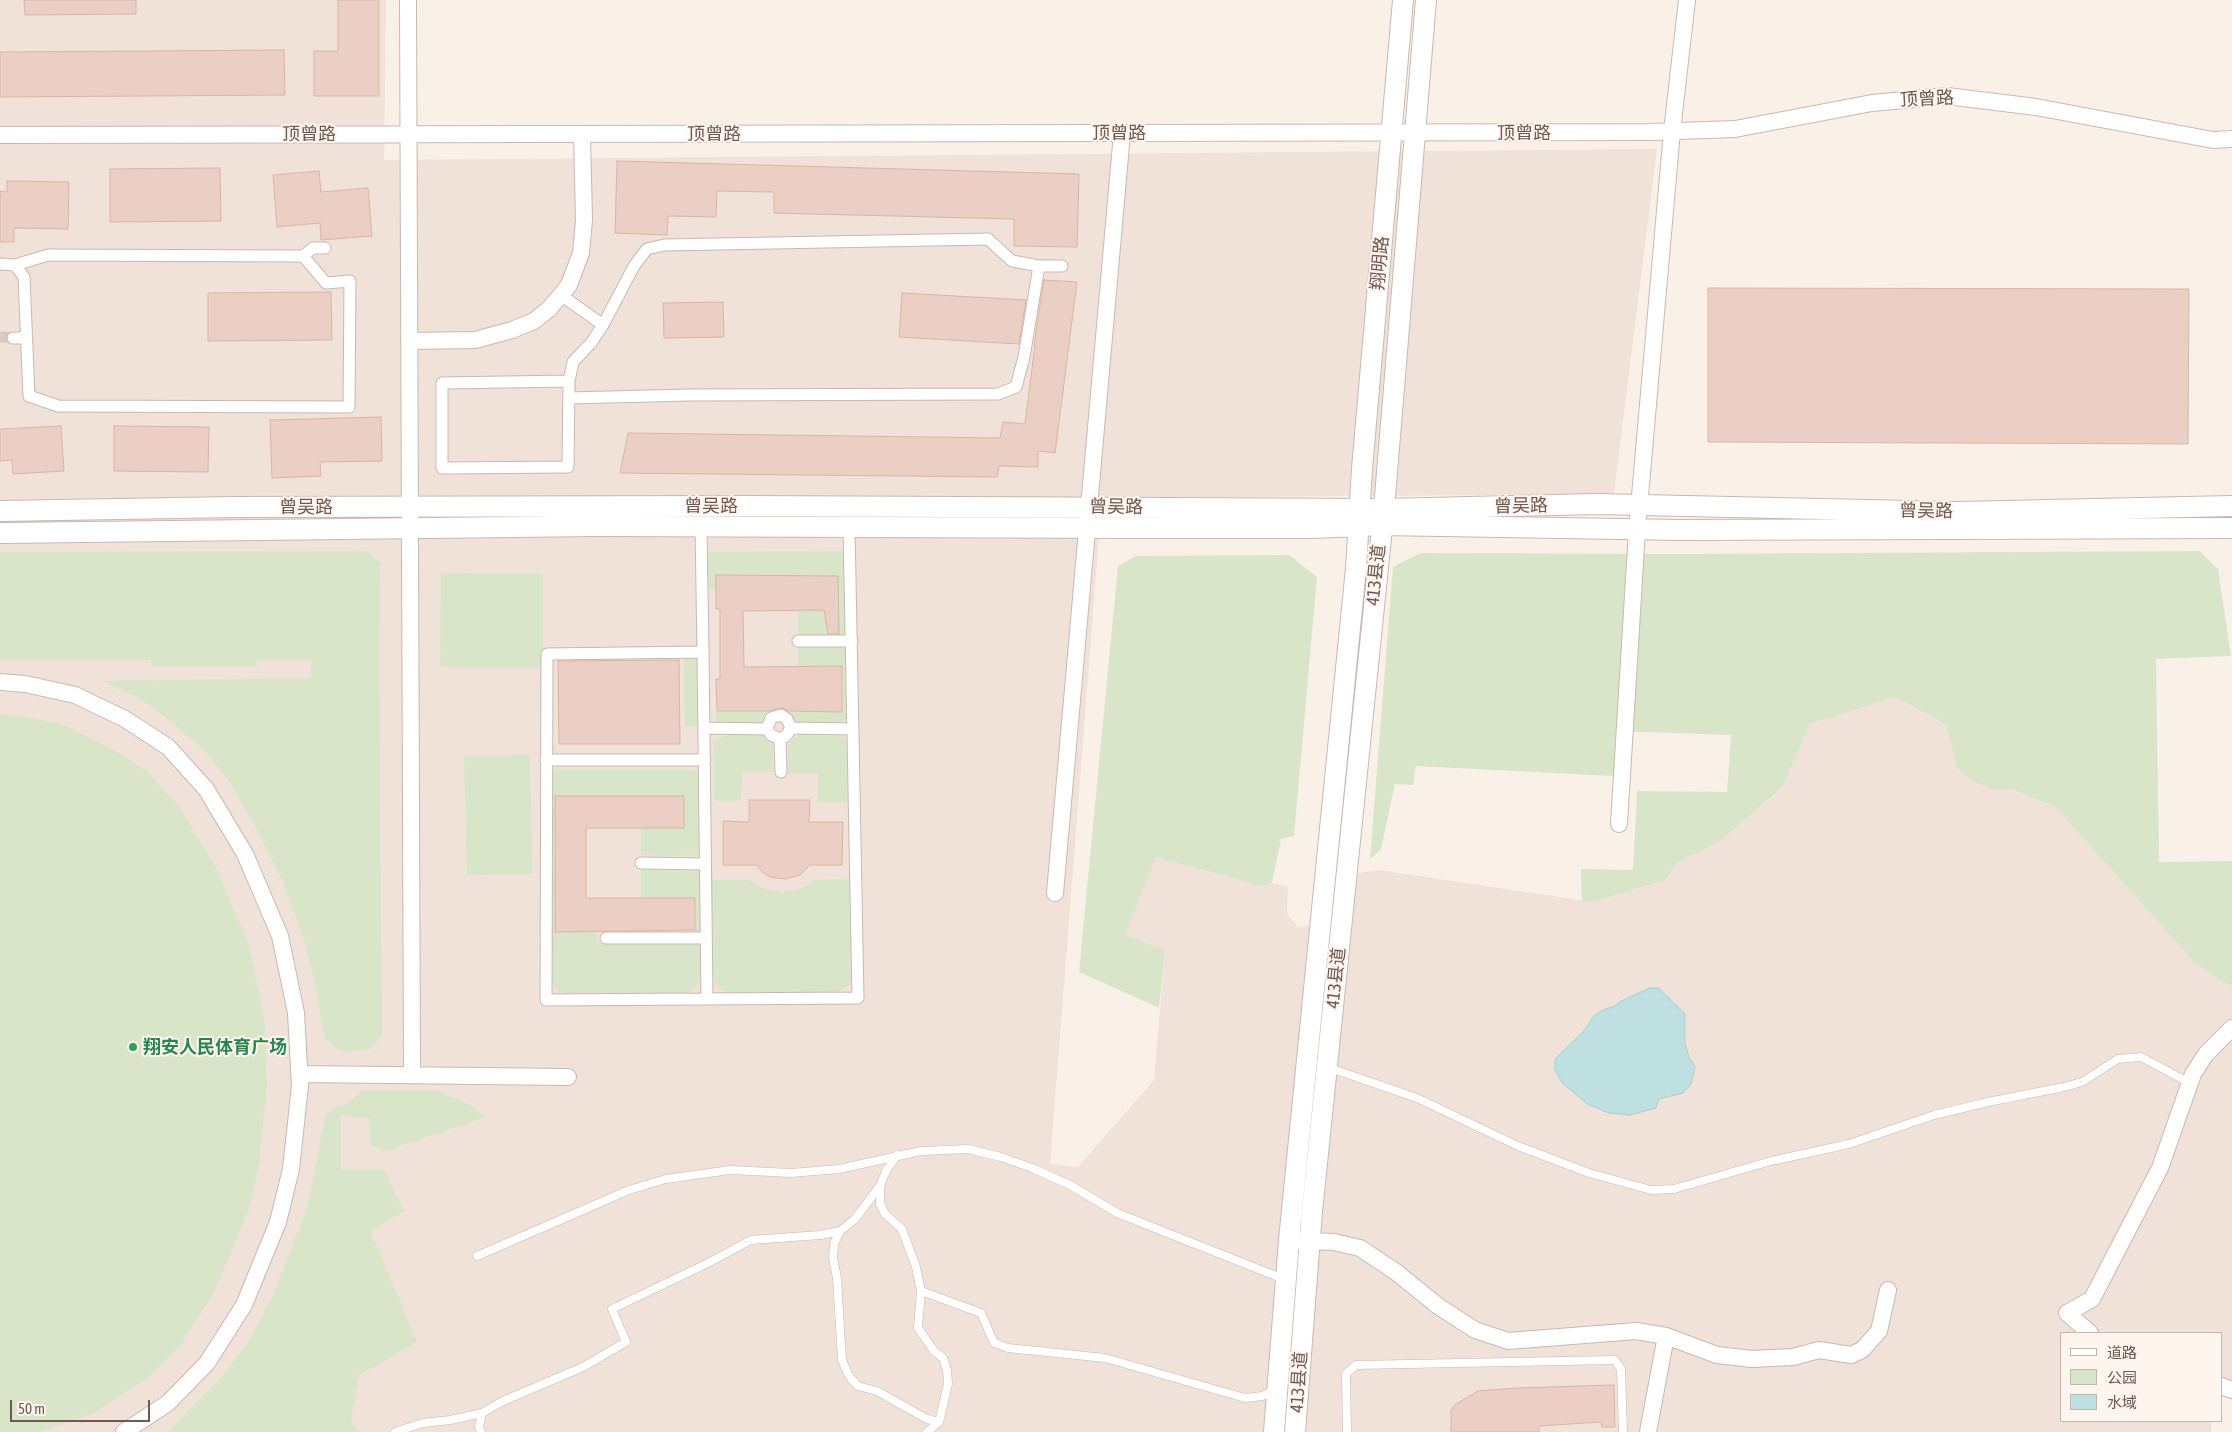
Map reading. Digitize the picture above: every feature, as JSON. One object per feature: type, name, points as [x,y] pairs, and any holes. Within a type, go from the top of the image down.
[{"type":"street","points":[[408,0],[412,1074]]},
{"type":"street","name":"翔明路","points":[[1359,517],[1390,133],[1403,0]]},
{"type":"street","name":"翔明路","points":[[1383,517],[1426,0]]},
{"type":"street","points":[[1619,824],[1639,505],[1672,132],[1687,0]]},
{"type":"street","name":"顶曾路","points":[[0,135],[1672,132],[1735,129],[1872,103],[1947,96],[2036,107],[2213,140],[2232,139]]},
{"type":"street","points":[[1055,893],[1122,133]]},
{"type":"street","points":[[410,340],[475,340],[512,330],[534,321],[549,309],[561,295],[569,285],[581,253],[584,220],[582,134]]},
{"type":"street","points":[[569,380],[442,383],[442,468],[568,467],[569,380],[573,362],[591,343],[603,325],[634,266],[647,249],[664,246],[988,239],[1012,261],[1039,266],[1062,266]]},
{"type":"street","points":[[0,264],[14,265],[48,255],[303,256],[313,248],[324,248]]},
{"type":"street","points":[[14,265],[24,277],[29,396],[58,406],[349,407],[350,281],[326,283],[303,256]]},
{"type":"street","points":[[569,398],[689,395],[998,394],[1016,387],[1024,357],[1039,266]]},
{"type":"street","points":[[561,295],[603,325]]},
{"type":"street","points":[[12,338],[26,338]]},
{"type":"street","name":"曾吴路","points":[[1383,517],[1596,504],[1956,512],[2232,506]]},
{"type":"street","name":"曾吴路","points":[[0,511],[410,507],[1090,507],[1383,517],[1637,530],[2232,528]]},
{"type":"street","name":"曾吴路","points":[[0,533],[410,527],[1313,528],[1359,517]]},
{"type":"street","name":"413县道","points":[[1274,1432],[1288,1386],[1296,1284],[1289,1240],[1354,588],[1359,517]]},
{"type":"street","name":"413县道","points":[[1296,1284],[1310,1241],[1383,517]]},
{"type":"street","points":[[701,527],[707,999]]},
{"type":"street","points":[[703,652],[547,654],[546,1000],[858,998],[849,527]]},
{"type":"street","points":[[798,641],[852,641]]},
{"type":"street","points":[[0,682],[25,684],[75,695],[125,719],[168,747],[206,789],[245,854],[280,936],[296,1013],[299,1074],[291,1169],[278,1222],[244,1305],[207,1363],[168,1403],[124,1432]]},
{"type":"street","points":[[777,715],[787,719],[791,728],[786,736],[780,738],[771,736],[767,729],[768,722],[777,715]]},
{"type":"street","points":[[704,728],[767,729]]},
{"type":"street","points":[[791,728],[853,729]]},
{"type":"street","points":[[780,738],[781,772]]},
{"type":"street","points":[[546,760],[704,760]]},
{"type":"street","points":[[641,863],[705,864]]},
{"type":"street","points":[[606,938],[706,938]]},
{"type":"street","points":[[2089,1332],[2067,1313],[2092,1299],[2160,1168],[2190,1083],[2206,1054],[2232,1028]]},
{"type":"street","points":[[299,1074],[568,1077]]},
{"type":"street","points":[[1289,1240],[1334,1242],[1360,1248],[1396,1272],[1438,1306],[1467,1325],[1475,1330],[1508,1341],[1636,1331],[1666,1336],[1717,1355],[1752,1359],[1793,1357],[1820,1350],[1851,1355],[1862,1350],[1879,1331],[1888,1290]]},
{"type":"street","points":[[1648,1432],[1666,1336]]},
{"type":"street","name":"413县道","points":[[1288,1386],[1295,1432]]},
{"type":"lane","points":[[1327,1067],[1417,1098],[1518,1146],[1571,1167],[1621,1183],[1651,1190],[1674,1189],[1771,1161],[1850,1144],[1934,1115],[2082,1082],[2118,1058],[2141,1057],[2190,1083]]},
{"type":"lane","points":[[477,1256],[629,1190],[666,1179],[730,1170],[791,1173],[839,1169],[920,1151],[968,1149],[1001,1157],[1070,1185],[1117,1213],[1296,1284]]},
{"type":"lane","points":[[897,1155],[886,1171],[880,1186],[855,1219],[840,1231],[834,1244],[833,1258],[837,1278],[842,1360],[849,1376],[858,1386],[877,1391],[927,1419],[939,1422]]},
{"type":"lane","points":[[880,1186],[880,1204],[885,1214],[902,1229],[916,1267],[920,1290],[918,1328],[934,1351],[944,1358],[947,1370],[948,1384],[939,1422],[927,1432]]},
{"type":"lane","points":[[395,1432],[422,1423],[450,1420],[482,1413],[503,1401],[583,1367],[626,1342],[612,1309],[751,1240],[820,1235],[840,1231]]},
{"type":"lane","points":[[920,1290],[981,1313],[994,1343],[1008,1348],[1105,1358],[1245,1398],[1262,1396],[1288,1386]]},
{"type":"lane","points":[[1347,1432],[1346,1374],[1356,1364],[1615,1360],[1621,1368],[1623,1432]]},
{"type":"lane","points":[[481,1432],[479,1427],[482,1413]]},
{"type":"shaded area","points":[[0,0],[386,0],[384,160],[1657,149],[1614,494],[1102,498],[1050,1164],[1078,1167],[1154,1080],[1165,951],[1124,936],[1156,857],[1261,886],[1272,883],[1288,887],[1287,914],[1298,927],[1310,926],[1358,873],[1379,870],[1593,902],[1666,880],[1677,863],[1722,840],[1783,788],[1810,724],[1896,697],[1946,725],[1957,767],[1994,789],[2012,789],[2055,807],[2195,963],[2232,987],[2232,1385],[2222,1381],[2222,1332],[2060,1332],[2060,1422],[2211,1422],[2211,1432],[0,1432]]},
{"type":"green space","points":[[367,551],[380,563],[382,1036],[371,1049],[345,1052],[337,1049],[326,1039],[322,1026],[316,985],[302,934],[283,882],[231,784],[204,750],[175,725],[144,701],[103,681],[311,678],[312,659],[257,660],[257,667],[152,667],[151,660],[0,659],[0,552]]},
{"type":"green space","points":[[845,551],[847,636],[798,636],[798,610],[825,610],[827,622],[838,619],[838,576],[716,575],[716,590],[708,590],[707,552]]},
{"type":"green space","points":[[2200,551],[2218,569],[2231,656],[2156,659],[2159,862],[2232,861],[2232,987],[2195,963],[2055,807],[2012,789],[1994,789],[1972,781],[1957,767],[1946,725],[1896,697],[1810,724],[1783,787],[1722,840],[1677,863],[1666,880],[1593,902],[1582,901],[1581,869],[1633,870],[1637,791],[1727,792],[1731,735],[1617,731],[1614,776],[1416,766],[1413,785],[1395,784],[1381,849],[1370,859],[1393,567],[1421,553],[1675,554]]},
{"type":"green space","points":[[1289,555],[1317,577],[1294,836],[1281,839],[1272,883],[1261,886],[1156,857],[1125,935],[1165,950],[1159,1008],[1079,972],[1118,566],[1136,556]]},
{"type":"green space","points":[[441,573],[543,574],[543,668],[440,667]]},
{"type":"green space","points":[[847,646],[847,718],[844,722],[840,724],[793,724],[791,718],[765,725],[718,724],[716,722],[715,711],[842,712],[798,667],[798,647]]},
{"type":"green space","points":[[684,656],[700,656],[700,726],[685,726]]},
{"type":"green space","name":"翔安人民体育广场","points":[[0,715],[21,716],[64,725],[109,747],[147,771],[180,808],[216,868],[249,946],[264,1017],[267,1085],[259,1164],[248,1212],[215,1290],[182,1343],[147,1378],[94,1413],[39,1432],[0,1432]]},
{"type":"green space","points":[[730,735],[766,735],[773,745],[773,772],[742,772],[741,801],[714,801],[713,742],[720,737]]},
{"type":"green space","points":[[798,735],[842,736],[847,743],[847,802],[818,802],[818,773],[788,773],[788,744]]},
{"type":"green space","points":[[530,755],[532,874],[467,875],[464,757]]},
{"type":"green space","points":[[551,769],[686,769],[698,772],[701,856],[641,855],[641,828],[684,828],[684,796],[555,796],[555,932],[597,932],[597,943],[700,943],[700,979],[695,989],[687,994],[567,995],[558,991],[549,980]]},
{"type":"green space","points":[[641,870],[700,871],[700,933],[695,933],[695,898],[641,898]]},
{"type":"green space","points":[[850,879],[852,976],[849,985],[839,991],[824,993],[729,994],[720,989],[715,981],[712,967],[712,880],[749,880],[761,888],[782,892],[794,891],[814,880]]},
{"type":"green space","points":[[362,1091],[438,1091],[471,1105],[484,1118],[385,1151],[370,1145],[369,1118],[341,1115],[341,1169],[384,1169],[404,1211],[371,1232],[417,1342],[359,1375],[351,1421],[358,1432],[168,1432],[223,1376],[250,1339],[273,1295],[306,1211],[325,1115],[334,1108],[348,1103]]},
{"type":"water","points":[[1650,988],[1659,988],[1685,1014],[1685,1043],[1689,1058],[1695,1066],[1691,1084],[1683,1093],[1659,1099],[1656,1108],[1630,1115],[1609,1113],[1589,1105],[1562,1083],[1555,1070],[1555,1059],[1583,1032],[1594,1016]]},
{"type":"building","points":[[24,0],[136,0],[136,14],[25,15]]},
{"type":"building","points":[[338,0],[379,0],[379,96],[314,96],[314,51],[338,51]]},
{"type":"building","points":[[284,50],[285,95],[0,97],[0,52]]},
{"type":"building","points":[[617,161],[1079,174],[1077,247],[1014,246],[1014,219],[774,213],[774,192],[717,191],[716,217],[668,216],[667,235],[615,233]]},
{"type":"building","points":[[220,168],[221,221],[110,222],[110,169]]},
{"type":"building","points":[[319,171],[321,192],[368,188],[372,236],[321,240],[320,223],[277,227],[273,175]]},
{"type":"building","points":[[7,181],[69,182],[68,229],[14,228],[14,242],[0,242],[0,191],[7,192]]},
{"type":"building","points":[[1044,280],[1077,282],[1055,453],[1038,451],[1038,467],[999,466],[997,477],[620,473],[628,433],[1000,438],[1003,422],[1025,424]]},
{"type":"building","points":[[1708,288],[2189,289],[2188,444],[1708,442]]},
{"type":"building","points":[[331,292],[332,340],[208,341],[208,293]]},
{"type":"building","points":[[902,293],[1026,300],[1019,344],[899,337]]},
{"type":"building","points":[[723,302],[724,337],[664,338],[663,303]]},
{"type":"building","points":[[381,417],[382,461],[320,462],[321,476],[272,478],[270,420]]},
{"type":"building","points":[[61,426],[64,471],[13,474],[12,460],[0,461],[0,429]]},
{"type":"building","points":[[114,426],[209,427],[208,472],[114,471]]},
{"type":"building","points":[[716,575],[838,576],[839,634],[828,634],[824,610],[743,611],[744,667],[842,666],[842,712],[789,711],[782,708],[768,711],[717,711],[716,679],[720,679],[720,609],[716,609]]},
{"type":"building","points":[[679,660],[680,744],[559,744],[558,661]]},
{"type":"building","points":[[555,796],[684,796],[684,828],[586,828],[586,898],[695,898],[695,930],[555,932]]},
{"type":"building","points":[[749,800],[810,800],[809,822],[843,822],[842,865],[810,865],[800,875],[785,879],[770,877],[762,872],[757,865],[723,865],[723,821],[749,822]]},
{"type":"building","points":[[1614,1385],[1615,1427],[1602,1427],[1601,1422],[1539,1426],[1539,1432],[1451,1432],[1451,1410],[1456,1404],[1478,1391]]},
{"type":"tunnel","points":[[0,337],[13,338]]},
{"type":"place","name":"翔安人民体育广场","points":[[133,1047]]}]
